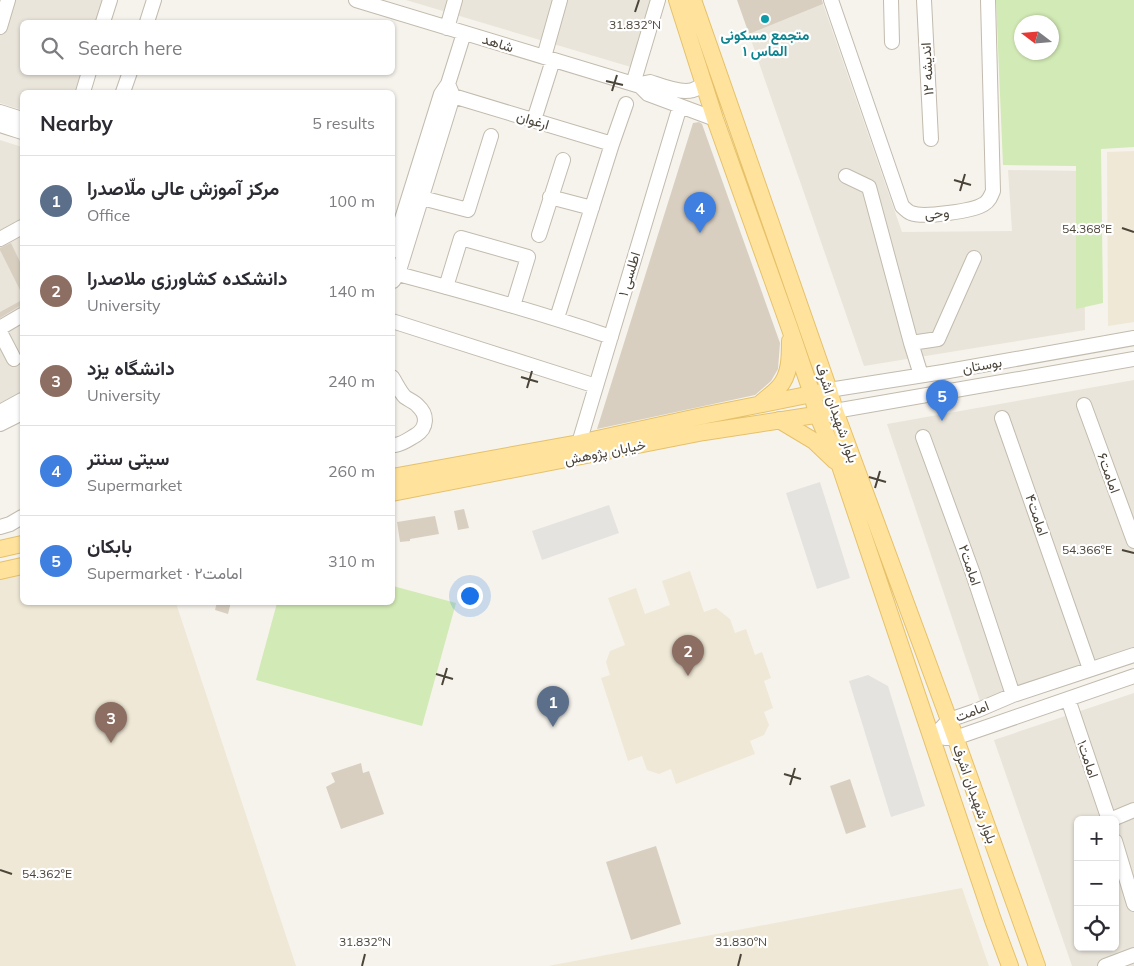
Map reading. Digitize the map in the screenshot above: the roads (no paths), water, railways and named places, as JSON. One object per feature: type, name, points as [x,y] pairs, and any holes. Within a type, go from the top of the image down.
[{"type":"main road","points":[[678,0],[682,2],[688,0]]},
{"type":"main road","name":"بلوار شهیدان اشرف","points":[[678,0],[714,119],[790,329],[817,414],[840,466],[1010,966]]},
{"type":"main road","name":"بلوار شهیدان اشرف","points":[[693,0],[835,411],[1037,966]]},
{"type":"main road","points":[[758,405],[780,387],[786,376],[790,360],[790,329]]},
{"type":"main road","name":"خیابان پژوهش","points":[[395,476],[579,443],[829,390]]},
{"type":"main road","name":"خیابان پژوهش","points":[[395,492],[704,432],[835,411]]},
{"type":"main road","points":[[779,420],[814,441],[840,466]]},
{"type":"main road","points":[[0,549],[20,544]]},
{"type":"main road","points":[[0,571],[20,566]]},
{"type":"street","points":[[0,27],[8,0]]},
{"type":"street","points":[[104,20],[110,0]]},
{"type":"street","points":[[148,20],[154,0]]},
{"type":"street","name":"شاهد","points":[[356,0],[637,85],[648,94],[714,119]]},
{"type":"street","points":[[447,28],[455,0]]},
{"type":"street","points":[[534,120],[560,0]]},
{"type":"street","points":[[637,85],[658,0]]},
{"type":"street","name":"وحی","points":[[831,0],[902,206],[913,214],[945,214],[983,206],[989,200],[993,191],[988,0]]},
{"type":"street","points":[[891,0],[892,42]]},
{"type":"street","name":"اندیشه ۱۲","points":[[924,0],[930,139]]},
{"type":"street","points":[[464,33],[422,198],[395,278],[446,286],[557,318],[611,337]]},
{"type":"street","points":[[84,90],[88,75]]},
{"type":"street","points":[[124,90],[129,75]]},
{"type":"street","name":"شاهد","points":[[637,85],[650,82],[683,91],[692,91],[703,82]]},
{"type":"street","points":[[395,241],[441,94],[451,90]]},
{"type":"street","name":"ارغوان","points":[[451,90],[534,120],[612,144]]},
{"type":"street","points":[[557,318],[626,104]]},
{"type":"street","name":"اطلسی ۱","points":[[579,443],[680,106]]},
{"type":"street","points":[[0,112],[20,118]]},
{"type":"street","points":[[0,125],[20,131]]},
{"type":"street","points":[[422,198],[468,210],[491,136]]},
{"type":"street","points":[[539,235],[563,160]]},
{"type":"street","points":[[846,176],[869,187],[921,375]]},
{"type":"street","points":[[550,197],[592,208]]},
{"type":"street","points":[[0,238],[20,228]]},
{"type":"street","points":[[446,286],[461,238],[528,257],[513,306]]},
{"type":"street","points":[[911,343],[938,339],[974,258]]},
{"type":"street","points":[[14,359],[0,330],[20,316]]},
{"type":"street","points":[[395,322],[596,386]]},
{"type":"street","name":"بوستان","points":[[829,390],[1134,338]]},
{"type":"street","name":"بوستان","points":[[835,411],[1134,359]]},
{"type":"street","points":[[943,372],[948,392]]},
{"type":"street","points":[[395,381],[405,396],[422,410],[425,420],[423,429],[420,432],[395,445]]},
{"type":"street","points":[[0,412],[20,401]]},
{"type":"street","name":"امامت۶","points":[[1084,405],[1134,541]]},
{"type":"street","points":[[0,424],[20,414]]},
{"type":"street","name":"امامت۴","points":[[1002,418],[1090,669]]},
{"type":"street","name":"امامت۲","points":[[923,437],[972,571],[1013,695]]},
{"type":"street","points":[[0,527],[20,518]]},
{"type":"street","name":"امامت","points":[[932,738],[949,720],[1013,695],[1134,655]]},
{"type":"street","name":"امامت","points":[[932,738],[955,738],[1134,676]]},
{"type":"street","name":"امامت۱","points":[[1068,699],[1108,816]]},
{"type":"street","points":[[1119,816],[1134,810]]},
{"type":"street","points":[[1119,854],[1134,904]]},
{"type":"street","points":[[1106,966],[1134,955]]},
{"type":"place","name":"متجمع مسکونی الماس ۱","points":[[765,19]]},
{"type":"place","name":"سیتی سنتر","points":[[700,233]]},
{"type":"place","name":"بابکان","points":[[942,421]]},
{"type":"place","name":"دانشکده کشاورزی ملاصدرا","points":[[688,676]]},
{"type":"place","name":"مرکز آموزش عالی ملّاصدرا","points":[[553,727]]},
{"type":"place","name":"دانشگاه یزد","points":[[111,743]]}]
